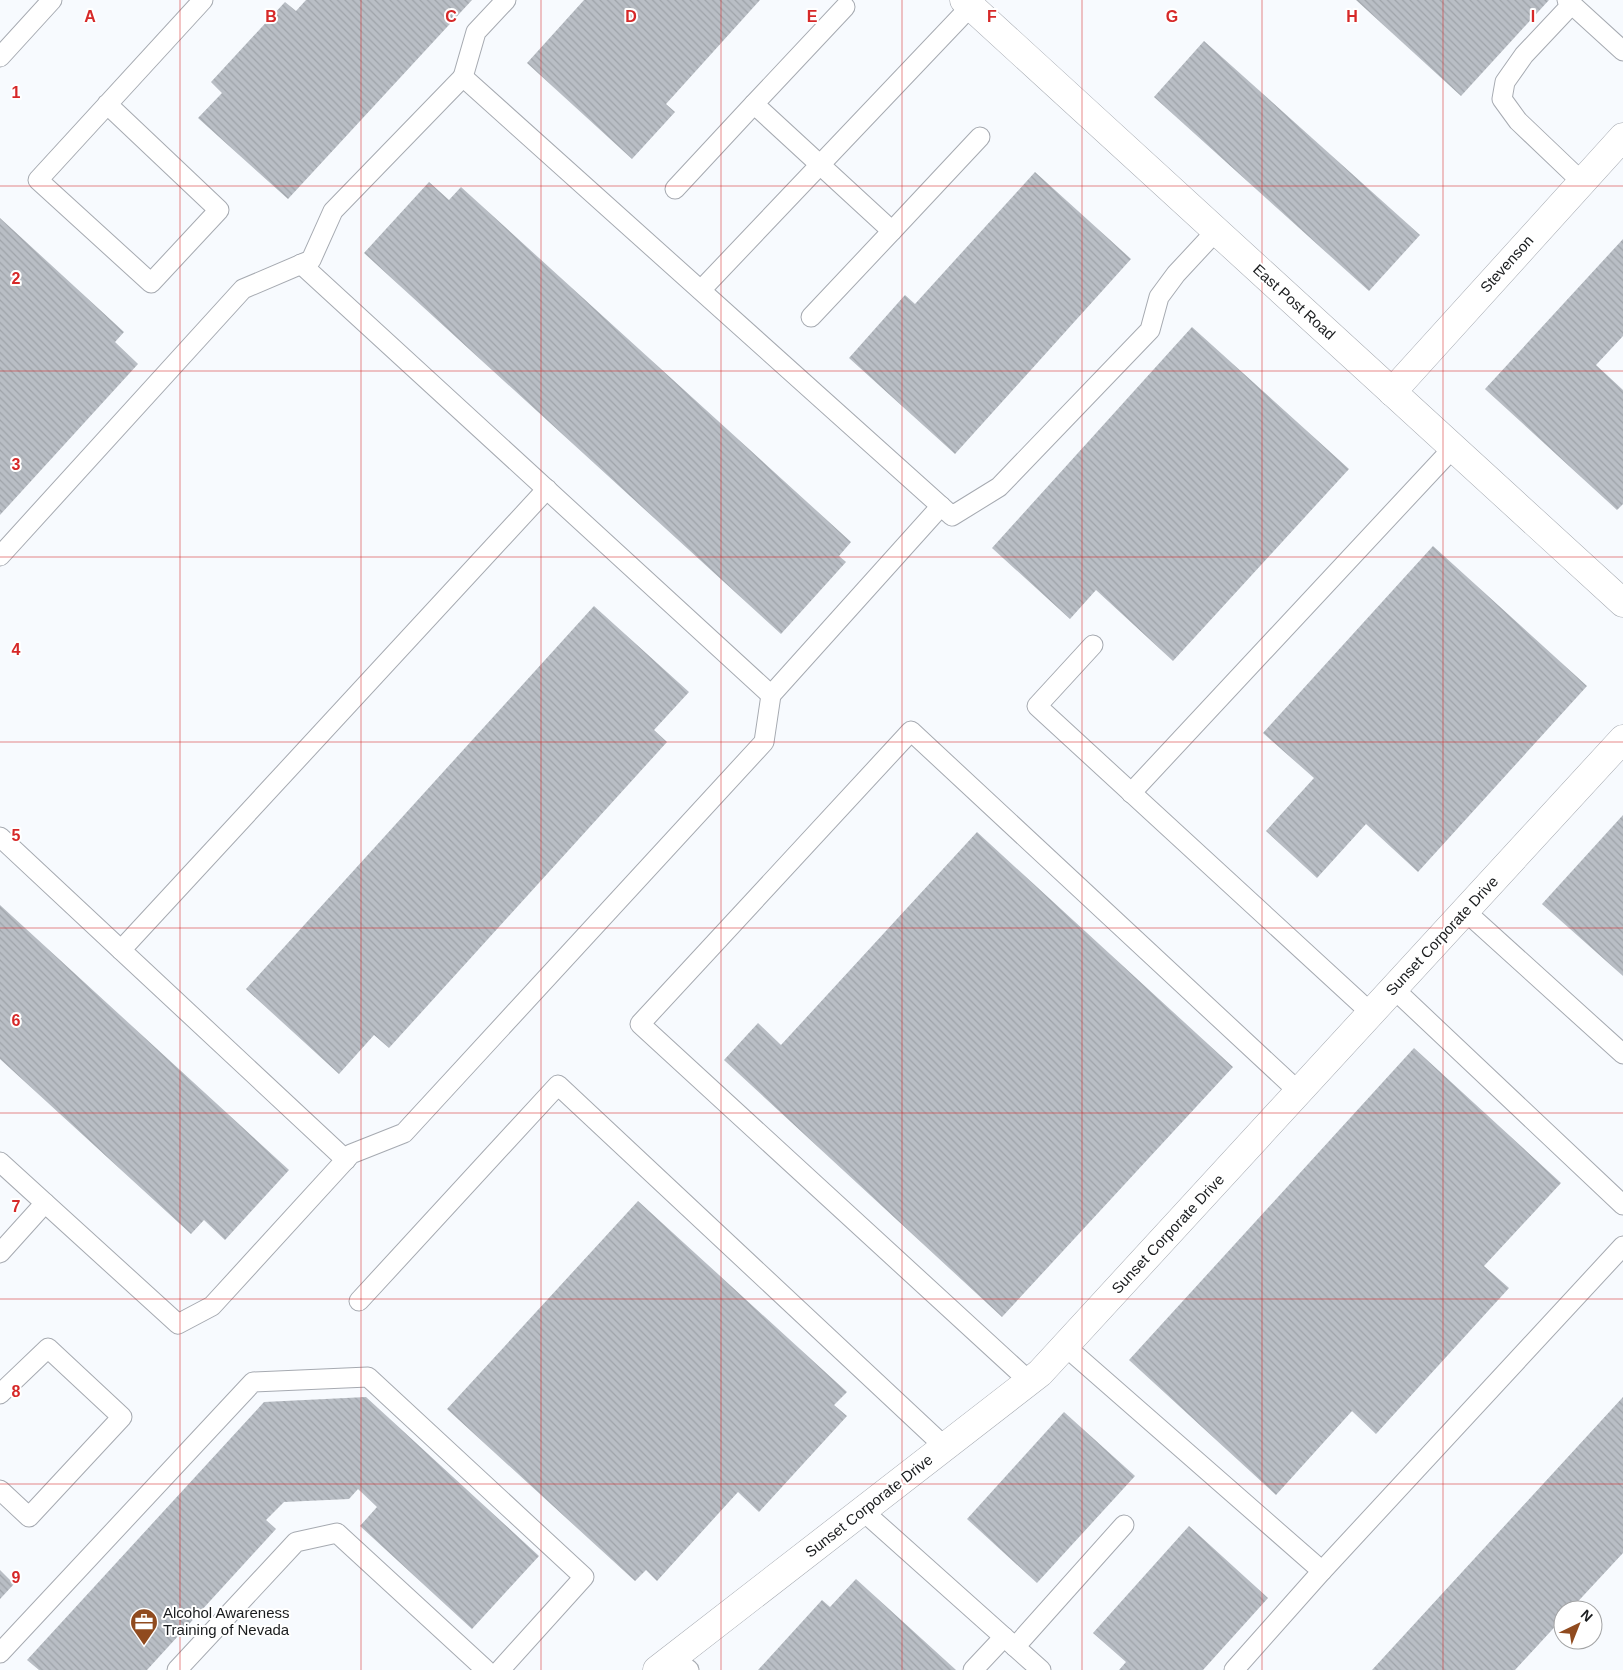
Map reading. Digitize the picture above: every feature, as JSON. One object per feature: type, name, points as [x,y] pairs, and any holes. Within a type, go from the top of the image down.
[{"type":"street","name":"East Post Road","points":[[968,3],[1623,603]]},
{"type":"street","name":"Stevenson","points":[[1392,392],[1623,137]]},
{"type":"street","name":"Sunset Corporate Drive","points":[[673,1666],[862,1511],[1040,1373],[1623,738]]},
{"type":"lane","points":[[0,58],[52,0]]},
{"type":"lane","points":[[107,104],[219,210],[151,284],[38,180],[107,104],[203,0]]},
{"type":"lane","points":[[0,556],[243,289],[311,260],[333,211],[463,77],[476,32],[506,0]]},
{"type":"lane","points":[[1582,182],[1518,120],[1502,99],[1505,82],[1524,55],[1570,2],[1623,51]]},
{"type":"lane","points":[[701,290],[820,166],[968,3]]},
{"type":"lane","points":[[675,189],[845,7]]},
{"type":"lane","points":[[463,77],[952,516],[999,487],[1150,330],[1159,296],[1176,274],[1216,231]]},
{"type":"lane","points":[[754,104],[892,231]]},
{"type":"lane","points":[[811,317],[980,137]]},
{"type":"lane","points":[[301,264],[771,696]]},
{"type":"lane","points":[[1131,793],[1453,448]]},
{"type":"lane","points":[[121,950],[547,489]]},
{"type":"lane","points":[[0,1162],[178,1324],[212,1306],[351,1154],[404,1133],[764,742],[771,696],[941,506]]},
{"type":"lane","points":[[1093,645],[1037,706],[1371,1013]]},
{"type":"lane","points":[[1029,1382],[640,1024],[911,731],[1299,1092]]},
{"type":"lane","points":[[0,838],[346,1160]]},
{"type":"lane","points":[[1465,911],[1623,1054]]},
{"type":"lane","points":[[1393,988],[1623,1205]]},
{"type":"lane","points":[[359,1301],[558,1085],[945,1447]]},
{"type":"lane","points":[[0,1253],[45,1203]]},
{"type":"lane","points":[[1234,1670],[1322,1571],[1623,1246]]},
{"type":"lane","points":[[1065,1346],[1322,1571]]},
{"type":"lane","points":[[0,1394],[48,1348],[122,1417],[29,1517],[0,1490]]},
{"type":"lane","points":[[0,1653],[253,1382],[368,1377],[584,1578],[500,1670]]},
{"type":"lane","points":[[862,1511],[1040,1670]]},
{"type":"lane","points":[[973,1670],[1009,1642],[1124,1525]]},
{"type":"lane","points":[[177,1670],[296,1542],[337,1532],[486,1670]]},
{"type":"building","points":[[306,0],[472,0],[288,199],[198,118],[222,93],[211,82],[285,2],[296,11]]},
{"type":"building","points":[[584,0],[760,0],[666,104],[675,112],[632,159],[527,63]]},
{"type":"building","points":[[1356,0],[1549,0],[1461,96]]},
{"type":"building","points":[[1204,41],[1420,235],[1369,291],[1154,97]]},
{"type":"building","points":[[1035,172],[1131,259],[955,454],[849,358],[905,295],[915,304]]},
{"type":"building","points":[[429,182],[449,200],[461,187],[851,542],[839,556],[846,562],[781,634],[364,253]]},
{"type":"building","points":[[0,218],[124,332],[115,342],[138,364],[0,515]]},
{"type":"building","points":[[1623,239],[1623,336],[1596,365],[1623,390],[1623,504],[1617,510],[1485,389]]},
{"type":"building","points":[[1192,327],[1349,469],[1173,661],[1096,590],[1070,619],[992,548]]},
{"type":"building","points":[[1433,546],[1587,686],[1418,872],[1366,824],[1317,878],[1266,831],[1314,778],[1263,733]]},
{"type":"building","points":[[594,606],[689,692],[654,730],[667,742],[389,1048],[374,1035],[339,1074],[246,989]]},
{"type":"building","points":[[1623,815],[1623,976],[1542,904]]},
{"type":"building","points":[[977,832],[1233,1067],[1002,1317],[724,1060],[758,1023],[781,1045]]},
{"type":"building","points":[[0,905],[289,1170],[225,1240],[204,1220],[191,1234],[0,1059]]},
{"type":"building","points":[[1414,1048],[1561,1183],[1484,1266],[1509,1288],[1376,1434],[1352,1411],[1276,1495],[1129,1360]]},
{"type":"building","points":[[638,1201],[847,1392],[834,1405],[847,1416],[759,1512],[738,1492],[657,1581],[646,1570],[635,1581],[447,1409]]},
{"type":"building","points":[[366,1397],[539,1556],[472,1629],[360,1526],[377,1507],[358,1489],[349,1499],[284,1502],[266,1520],[276,1529],[147,1670],[39,1670],[27,1660],[264,1402]]},
{"type":"building","points":[[1623,1397],[1623,1553],[1579,1600],[1553,1600],[1553,1629],[1515,1670],[1372,1670]]},
{"type":"building","points":[[1064,1412],[1135,1476],[1037,1583],[967,1519]]},
{"type":"building","points":[[1189,1526],[1268,1598],[1203,1670],[1119,1670],[1126,1662],[1093,1633]]},
{"type":"building","points":[[0,1570],[14,1584],[0,1599]]},
{"type":"building","points":[[856,1579],[956,1670],[758,1670],[822,1600],[830,1607]]},
{"type":"place","name":"Alcohol Awareness Training of Nevada","points":[[144,1646]]}]
